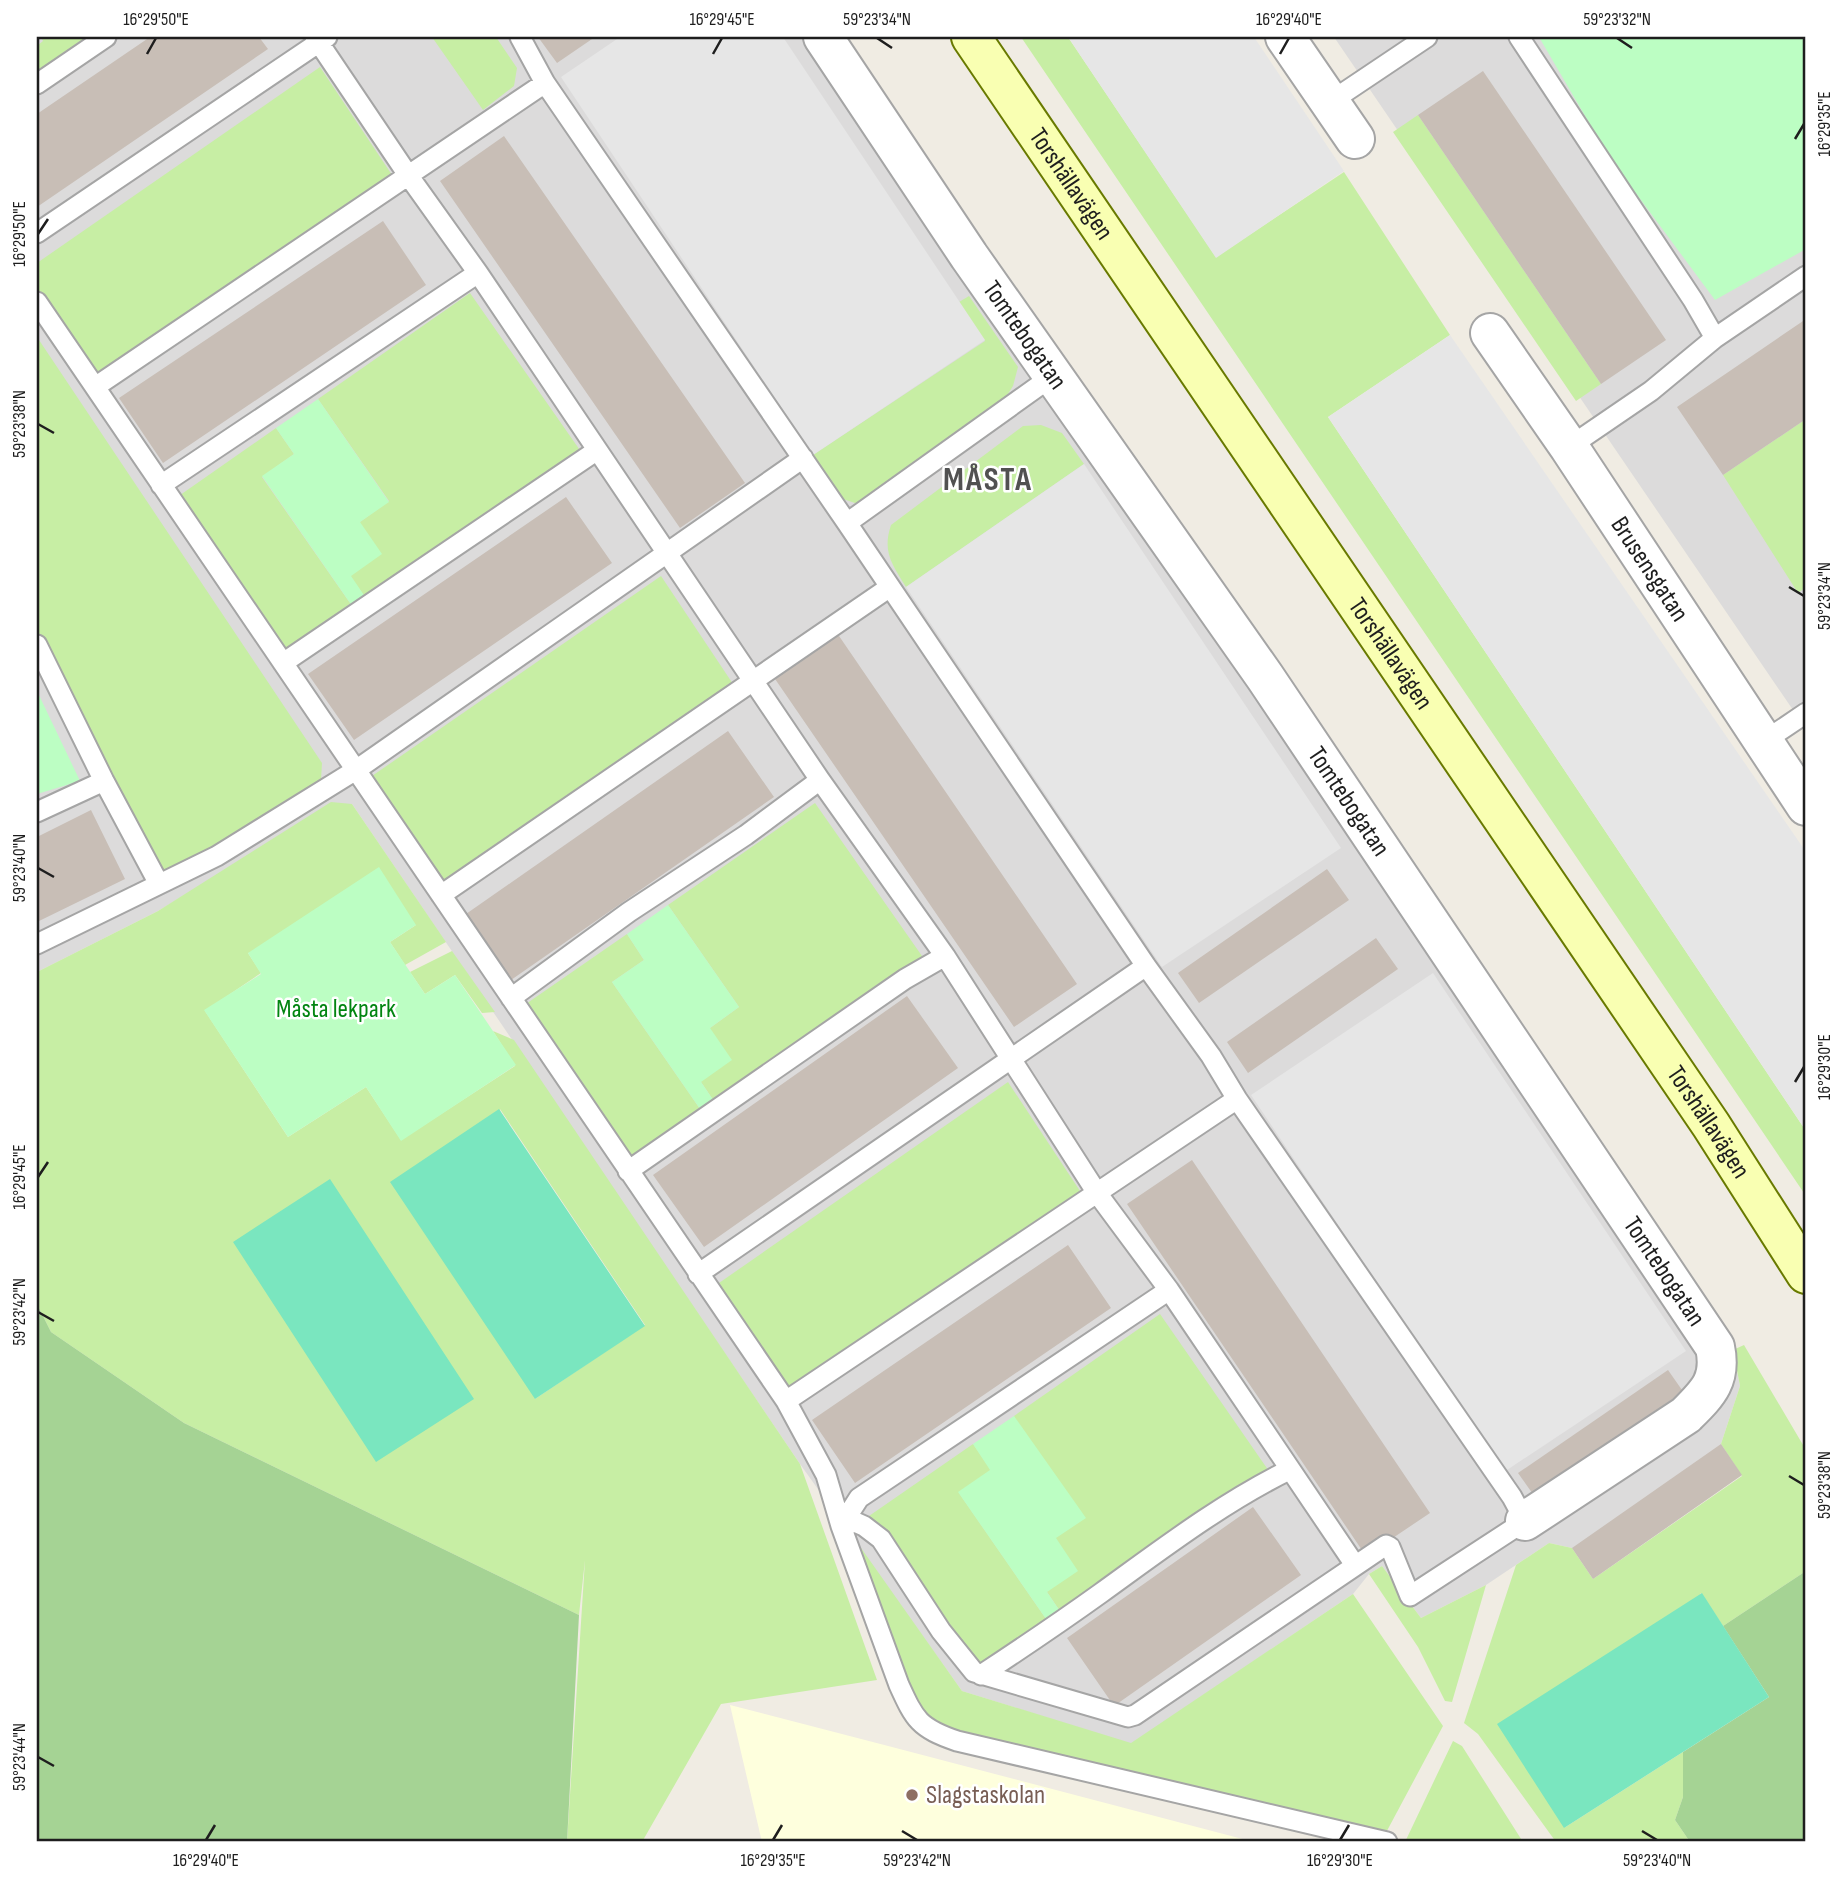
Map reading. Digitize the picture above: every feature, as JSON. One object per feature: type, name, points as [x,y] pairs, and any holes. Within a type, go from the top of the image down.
[{"type":"main road","name":"Torshällavägen","points":[[971,37],[1711,1125],[1806,1274]]},
{"type":"street","name":"Tomtebogatan","points":[[823,37],[970,256],[1257,665],[1715,1347],[1718,1363],[1713,1383],[1686,1415],[1525,1521]]},
{"type":"street","points":[[1285,37],[1355,139]]},
{"type":"street","name":"Brusensgatan","points":[[1490,333],[1569,447],[1806,806]]},
{"type":"lane","points":[[37,83],[106,37]]},
{"type":"lane","points":[[520,37],[545,83],[848,523],[1146,966],[1212,1056],[1237,1100],[1504,1486],[1525,1521],[1410,1597],[1390,1548],[1386,1545],[1135,1716],[1128,1717],[981,1675],[968,1666],[941,1632],[881,1539],[855,1522],[841,1526]]},
{"type":"lane","points":[[1330,102],[1427,37]]},
{"type":"lane","points":[[1519,37],[1716,338]]},
{"type":"lane","points":[[37,233],[320,39],[408,175],[478,273],[820,780],[945,956],[1097,1193],[1169,1290],[1355,1565]]},
{"type":"lane","points":[[94,387],[545,83]]},
{"type":"lane","points":[[162,485],[478,273]]},
{"type":"lane","points":[[1569,447],[1651,391],[1716,338],[1806,276]]},
{"type":"lane","points":[[37,302],[786,1401],[826,1475],[841,1526],[899,1685],[910,1709],[921,1724],[936,1734],[957,1741],[1387,1842]]},
{"type":"lane","points":[[848,523],[1054,376]]},
{"type":"lane","points":[[283,663],[596,451]]},
{"type":"lane","points":[[37,944],[217,856],[356,770],[803,458]]},
{"type":"lane","points":[[441,895],[890,587]]},
{"type":"lane","points":[[37,645],[104,781],[159,884]]},
{"type":"lane","points":[[1763,742],[1806,713]]},
{"type":"lane","points":[[511,998],[629,912],[746,835],[820,780]]},
{"type":"lane","points":[[37,812],[104,781]]},
{"type":"lane","points":[[628,1171],[905,979],[945,956]]},
{"type":"lane","points":[[698,1274],[1146,966]]},
{"type":"lane","points":[[786,1401],[1237,1100]]},
{"type":"lane","points":[[841,1526],[859,1498],[1169,1290]]},
{"type":"lane","points":[[981,1675],[1257,1485],[1289,1470]]},
{"type":"shaded area","points":[[37,37],[841,37],[1733,1350],[1740,1386],[1721,1444],[1742,1475],[1593,1579],[1572,1548],[1549,1543],[1486,1585],[1421,1618],[1382,1566],[1369,1574],[1353,1594],[1131,1744],[962,1691],[800,1464],[352,804],[225,871],[158,911],[37,972]]},
{"type":"shaded area","points":[[620,37],[783,37],[985,340],[813,455],[561,77]]},
{"type":"shaded area","points":[[1068,37],[1254,37],[1344,171],[1216,258]]},
{"type":"shaded area","points":[[1334,37],[1806,37],[1806,729]]},
{"type":"shaded area","points":[[1450,335],[1806,852],[1806,1131],[1328,417]]},
{"type":"shaded area","points":[[1084,464],[1341,848],[1162,967],[906,587]]},
{"type":"shaded area","points":[[1433,973],[1686,1351],[1504,1472],[1251,1095]]},
{"type":"shaded area","name":"Slagstaskolan","points":[[730,1705],[892,1747],[1254,1842],[762,1842]]},
{"type":"green space","points":[[41,37],[110,37],[37,87],[37,46],[43,41]]},
{"type":"green space","points":[[432,37],[496,37],[517,68],[514,86],[483,110]]},
{"type":"green space","points":[[1021,37],[1068,37],[1216,257],[1344,172],[1450,335],[1328,417],[1806,1131],[1806,1196]]},
{"type":"green space","points":[[1539,37],[1806,37],[1806,249],[1715,300],[1609,157]]},
{"type":"green space","points":[[320,67],[392,175],[110,373],[87,371],[37,299],[37,263]]},
{"type":"green space","points":[[1418,115],[1601,384],[1576,401],[1393,132]]},
{"type":"green space","points":[[470,293],[584,456],[370,604],[350,576],[360,522],[389,501],[318,399]]},
{"type":"green space","points":[[969,296],[1018,367],[1013,386],[1002,403],[858,504],[843,499],[813,455],[985,341],[959,302]]},
{"type":"green space","points":[[37,337],[322,763],[321,780],[175,877],[149,869],[37,640]]},
{"type":"green space","points":[[318,399],[389,502],[360,522],[382,554],[351,576],[370,604],[357,613],[262,476],[294,454],[276,428]]},
{"type":"green space","points":[[1806,419],[1806,587],[1798,593],[1723,475]]},
{"type":"green space","points":[[1041,425],[1062,433],[1084,464],[906,587],[888,550],[891,525],[1023,426]]},
{"type":"green space","points":[[276,428],[294,454],[262,477],[357,613],[286,662],[173,500]]},
{"type":"green space","points":[[661,576],[733,684],[450,882],[429,880],[370,797],[372,776]]},
{"type":"green space","points":[[37,691],[80,781],[37,794]]},
{"type":"green space","points":[[331,802],[352,804],[446,942],[405,965],[390,942],[416,925],[248,953],[261,973],[205,1011],[288,1137],[366,1087],[401,1140],[515,1066],[493,1031],[514,1040],[800,1464],[877,1680],[721,1704],[642,1842],[567,1842],[585,1560],[579,1615],[184,1423],[51,1332],[37,1304],[37,972],[158,911]],"holes":[[[500,1109],[645,1325],[535,1399]]]},
{"type":"green space","points":[[815,803],[929,966],[720,1110],[701,1082],[710,1028],[739,1007],[668,905]]},
{"type":"green space","name":"Måsta lekpark","points":[[379,867],[416,925],[390,942],[425,994],[455,975],[516,1065],[401,1141],[366,1087],[288,1137],[204,1010],[261,974],[248,953]]},
{"type":"green space","points":[[668,905],[739,1007],[710,1028],[732,1060],[701,1082],[720,1110],[707,1119],[612,982],[644,960],[627,934]]},
{"type":"green space","points":[[627,934],[644,960],[612,982],[707,1119],[636,1168],[523,1006]]},
{"type":"green space","points":[[452,951],[495,1012],[482,1013],[455,975],[425,994],[410,972]]},
{"type":"green space","points":[[1008,1082],[1080,1191],[797,1389],[775,1386],[717,1303],[719,1283]]},
{"type":"green space","points":[[499,1109],[645,1326],[535,1399],[390,1182]]},
{"type":"green space","points":[[330,1179],[474,1399],[376,1462],[233,1242]]},
{"type":"green space","points":[[37,1304],[51,1332],[184,1423],[579,1615],[567,1842],[37,1842]]},
{"type":"green space","points":[[1160,1314],[1273,1477],[1066,1620],[1047,1592],[1056,1538],[1014,1416]]},
{"type":"green space","points":[[1744,1345],[1806,1450],[1806,1571],[1723,1626],[1701,1593],[1564,1828],[1683,1752],[1683,1797],[1675,1820],[1690,1842],[1556,1842],[1478,1734],[1464,1723],[1516,1565],[1549,1543],[1572,1548],[1593,1579],[1742,1476],[1721,1444],[1740,1386],[1733,1350]]},
{"type":"green space","points":[[1014,1416],[1086,1518],[1056,1538],[1078,1571],[1047,1592],[1066,1620],[1053,1629],[958,1492],[990,1470],[973,1444]]},
{"type":"green space","points":[[973,1444],[991,1470],[959,1493],[1053,1629],[982,1679],[869,1516]]},
{"type":"green space","points":[[854,1538],[962,1691],[1131,1743],[1353,1594],[1443,1726],[1381,1842],[969,1748],[917,1710]]},
{"type":"green space","points":[[1382,1566],[1421,1618],[1486,1585],[1452,1702],[1445,1701],[1418,1647],[1369,1574]]},
{"type":"green space","points":[[1806,1571],[1806,1842],[1690,1842],[1675,1820],[1683,1797],[1683,1752],[1769,1697],[1723,1626]]},
{"type":"green space","points":[[1702,1593],[1769,1697],[1564,1828],[1497,1724]]},
{"type":"green space","points":[[1453,1741],[1462,1746],[1523,1842],[1405,1842]]},
{"type":"building","points":[[150,37],[259,37],[268,49],[37,207],[37,114]]},
{"type":"building","points":[[538,37],[595,37],[557,63]]},
{"type":"building","points":[[1483,71],[1666,340],[1601,384],[1418,115]]},
{"type":"building","points":[[504,136],[745,483],[680,528],[440,181]]},
{"type":"building","points":[[383,221],[426,285],[163,463],[119,398]]},
{"type":"building","points":[[1806,319],[1806,419],[1723,475],[1677,407]]},
{"type":"building","points":[[566,497],[612,563],[354,740],[308,674]]},
{"type":"building","points":[[837,633],[1077,984],[1014,1027],[773,676]]},
{"type":"building","points":[[728,731],[774,797],[511,980],[466,914]]},
{"type":"building","points":[[91,810],[125,879],[37,922],[37,837]]},
{"type":"building","points":[[1327,869],[1349,900],[1199,1003],[1178,973]]},
{"type":"building","points":[[1376,938],[1398,969],[1248,1073],[1227,1042]]},
{"type":"building","points":[[907,996],[958,1068],[704,1247],[653,1175]]},
{"type":"building","points":[[1192,1160],[1430,1513],[1366,1556],[1127,1204]]},
{"type":"building","points":[[1068,1245],[1111,1308],[855,1483],[812,1420]]},
{"type":"building","points":[[1668,1370],[1689,1400],[1540,1504],[1518,1473]]},
{"type":"building","points":[[1721,1444],[1742,1475],[1593,1579],[1572,1548]]},
{"type":"building","points":[[1253,1507],[1301,1575],[1114,1706],[1067,1638]]},
{"type":"place","name":"Slagstaskolan","points":[[912,1795]]},
{"type":"district","name":"MÅSTA","points":[[988,480]]}]
